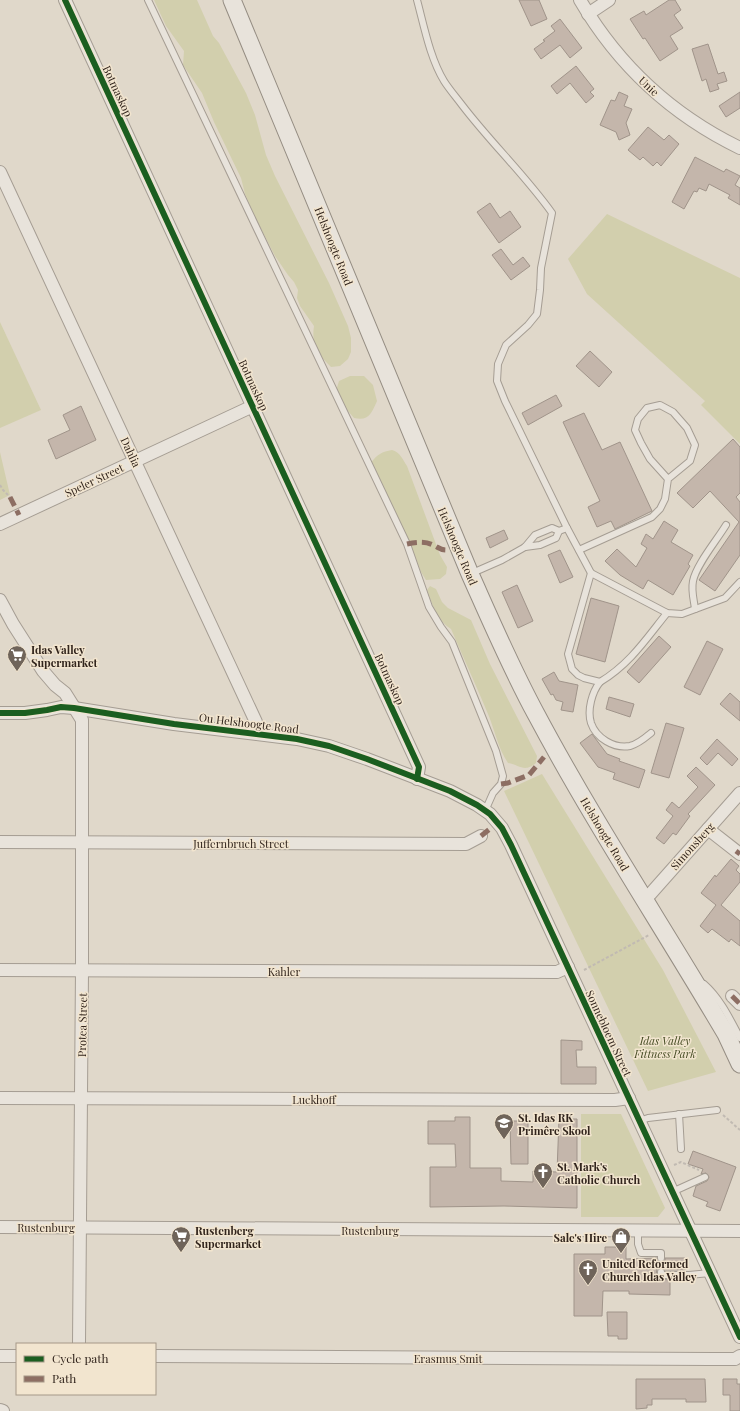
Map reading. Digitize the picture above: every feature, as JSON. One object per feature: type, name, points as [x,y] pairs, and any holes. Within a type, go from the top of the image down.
[{"type":"main road","name":"Helshoogte Road","points":[[232,0],[470,574],[502,647],[570,776],[690,973],[726,1034],[740,1064]]},
{"type":"street","name":"Botmaskop","points":[[65,0],[419,766],[416,779]]},
{"type":"street","name":"Unie","points":[[580,0],[602,36],[623,61],[657,95],[694,123],[740,148]]},
{"type":"street","points":[[588,14],[609,0]]},
{"type":"street","name":"Dahlia","points":[[0,172],[256,722],[258,734]]},
{"type":"street","name":"Speler Street","points":[[0,524],[134,460],[253,406]]},
{"type":"street","points":[[0,600],[13,624],[43,671],[55,685],[65,693],[74,708]]},
{"type":"street","name":"Ou Helshoogte Road","points":[[0,713],[25,713],[61,707],[74,708],[174,724],[297,739],[330,746],[416,779]]},
{"type":"street","name":"Protea Street","points":[[74,708],[82,720],[82,970],[79,1343]]},
{"type":"street","name":"Sonnebloem Street","points":[[416,779],[450,791],[477,805],[502,828],[740,1338]]},
{"type":"street","name":"Simonsberg","points":[[645,900],[740,793]]},
{"type":"street","points":[[708,829],[740,854]]},
{"type":"street","name":"Juffernbruch Street","points":[[0,842],[466,844],[481,836]]},
{"type":"street","name":"Kahler","points":[[0,970],[557,972],[568,967]]},
{"type":"street","name":"Luckhoff","points":[[0,1098],[615,1100],[629,1098]]},
{"type":"street","name":"Rustenburg","points":[[0,1227],[690,1232],[740,1231]]},
{"type":"street","points":[[0,1356],[16,1356]]},
{"type":"street","name":"Erasmus Smit","points":[[156,1356],[734,1359],[740,1356]]},
{"type":"lane","points":[[148,0],[407,544],[429,607],[455,649],[496,751],[503,776],[501,784],[493,793],[485,811]]},
{"type":"lane","points":[[416,0],[429,46],[444,81],[502,154],[538,192],[552,213],[541,268],[537,314],[528,326],[506,345],[498,364],[497,381],[567,528],[591,573],[667,613],[682,614],[725,598],[740,582]]},
{"type":"lane","points":[[579,550],[652,517],[660,508],[665,499],[668,479],[690,461],[695,445],[687,428],[673,412],[660,405],[647,408],[638,419],[635,430],[640,443],[650,459],[668,479]]},
{"type":"lane","points":[[695,609],[692,588],[693,580],[700,565],[726,525]]},
{"type":"lane","points":[[470,574],[502,560],[525,547],[535,535],[552,528],[560,531]]},
{"type":"lane","points":[[525,547],[540,545],[556,538],[560,531],[567,528]]},
{"type":"lane","points":[[591,573],[568,654],[572,669],[578,675],[600,682]]},
{"type":"lane","points":[[651,733],[640,742],[630,746],[617,746],[604,741],[594,730],[590,715],[593,695],[600,682],[615,673],[629,660],[667,613]]},
{"type":"lane","points":[[690,973],[711,991],[724,1009],[740,1038]]},
{"type":"lane","points":[[639,1121],[648,1118],[717,1110]]},
{"type":"lane","points":[[679,1114],[681,1149]]},
{"type":"lane","points":[[672,1192],[705,1177]]},
{"type":"lane","points":[[638,1231],[638,1244],[641,1253],[661,1252],[661,1258]]},
{"type":"lane","points":[[661,1272],[661,1275],[710,1273]]},
{"type":"path","points":[[0,485],[10,498]]},
{"type":"path","points":[[584,970],[651,934]]},
{"type":"path","points":[[717,1110],[740,1130]]},
{"type":"path","points":[[674,1165],[681,1162],[700,1171]]},
{"type":"green space","points":[[154,0],[197,0],[213,36],[219,43],[246,93],[255,115],[266,155],[275,176],[329,283],[348,326],[351,338],[351,352],[348,359],[340,366],[331,367],[316,349],[313,333],[314,326],[300,306],[297,298],[298,290],[275,256],[254,215],[245,194],[241,178],[202,93],[183,65],[184,51],[166,26]]},
{"type":"green space","points":[[607,214],[740,278],[740,444],[701,405],[705,401],[587,294],[568,259]]},
{"type":"green space","points":[[0,322],[41,410],[0,428]]},
{"type":"green space","points":[[350,376],[364,376],[373,385],[377,401],[369,416],[359,419],[354,418],[341,403],[336,391],[339,381]]},
{"type":"green space","points":[[392,450],[399,454],[407,466],[440,555],[447,567],[446,574],[440,579],[426,580],[421,572],[411,547],[371,463],[375,457]]},
{"type":"green space","points":[[0,452],[10,495],[0,500]]},
{"type":"green space","points":[[430,586],[436,589],[442,602],[448,608],[471,620],[490,664],[537,756],[536,763],[532,766],[522,768],[508,763],[499,745],[488,714],[451,629],[442,622],[433,607],[427,590]]},
{"type":"green space","name":"Idas Valley Fittness Park","points":[[542,774],[663,970],[716,1072],[648,1091],[504,791]]},
{"type":"green space","points":[[581,1114],[621,1114],[665,1208],[658,1217],[581,1217]]},
{"type":"building","points":[[519,0],[539,0],[547,19],[531,26]]},
{"type":"building","points":[[669,0],[675,0],[681,10],[674,15],[683,28],[670,36],[678,49],[660,61],[630,19],[644,11],[646,15]]},
{"type":"building","points":[[560,19],[582,48],[570,58],[560,45],[541,59],[534,49],[555,31],[551,26]]},
{"type":"building","points":[[708,44],[718,74],[724,72],[727,81],[717,84],[719,89],[710,92],[706,79],[702,81],[692,49]]},
{"type":"building","points":[[576,66],[594,89],[590,92],[594,96],[586,103],[570,83],[557,94],[551,86]]},
{"type":"building","points":[[619,92],[628,96],[624,106],[632,109],[626,123],[630,135],[619,140],[616,132],[600,125],[611,100],[615,101]]},
{"type":"building","points":[[740,92],[740,108],[726,117],[719,106]]},
{"type":"building","points":[[648,127],[664,140],[669,135],[679,144],[661,166],[657,162],[653,166],[643,157],[640,160],[628,150]]},
{"type":"building","points":[[695,157],[724,172],[726,169],[740,176],[735,185],[740,188],[740,205],[728,198],[730,195],[709,184],[706,191],[699,188],[697,192],[694,191],[684,209],[672,202]]},
{"type":"building","points":[[490,203],[500,218],[510,211],[521,227],[499,243],[477,212]]},
{"type":"building","points":[[501,249],[513,265],[523,257],[530,266],[511,280],[492,255]]},
{"type":"building","points":[[590,351],[612,372],[599,387],[576,366]]},
{"type":"building","points":[[556,395],[562,406],[528,425],[522,413]]},
{"type":"building","points":[[81,406],[96,440],[56,459],[48,440],[70,430],[63,415]]},
{"type":"building","points":[[584,413],[602,450],[620,442],[652,511],[615,529],[611,521],[597,527],[588,507],[600,501],[563,422]]},
{"type":"building","points":[[733,439],[740,447],[740,493],[736,497],[740,502],[740,555],[715,591],[699,580],[739,522],[710,491],[693,508],[677,493]]},
{"type":"building","points":[[664,521],[678,530],[671,542],[693,555],[688,564],[690,566],[673,595],[648,580],[643,589],[620,575],[605,561],[617,549],[636,567],[647,548],[641,544],[646,534],[653,539]]},
{"type":"building","points":[[504,530],[508,539],[490,548],[486,538]]},
{"type":"building","points":[[560,550],[573,577],[560,583],[548,555]]},
{"type":"building","points":[[517,585],[533,621],[518,628],[502,592]]},
{"type":"building","points":[[591,598],[619,606],[605,662],[576,654]]},
{"type":"building","points":[[659,636],[671,647],[639,683],[627,672]]},
{"type":"building","points":[[707,641],[723,649],[700,695],[684,687]]},
{"type":"building","points":[[554,672],[559,681],[578,685],[573,712],[561,710],[563,702],[556,700],[553,694],[551,695],[542,679]]},
{"type":"building","points":[[730,693],[740,702],[740,721],[720,704]]},
{"type":"building","points":[[609,697],[634,704],[630,717],[606,709]]},
{"type":"building","points":[[666,723],[684,728],[669,778],[651,773]]},
{"type":"building","points":[[592,734],[607,754],[620,759],[619,761],[645,770],[639,788],[613,779],[615,773],[598,767],[580,743]]},
{"type":"building","points":[[717,739],[738,759],[732,766],[718,753],[707,765],[700,758]]},
{"type":"building","points":[[696,767],[715,785],[688,814],[690,816],[676,835],[673,833],[664,844],[656,838],[673,816],[666,810],[672,802],[679,808],[698,787],[687,776]]},
{"type":"building","points":[[731,859],[739,866],[736,870],[740,874],[740,882],[721,905],[740,921],[740,946],[731,939],[729,942],[712,929],[708,933],[700,926],[716,905],[701,893],[715,875],[716,877]]},
{"type":"building","points":[[561,1040],[582,1041],[582,1050],[576,1050],[577,1067],[596,1067],[596,1084],[561,1084]]},
{"type":"building","points":[[455,1117],[470,1117],[470,1168],[501,1168],[501,1181],[533,1182],[533,1171],[557,1172],[559,1119],[577,1119],[577,1208],[504,1206],[430,1207],[430,1167],[456,1167],[455,1144],[428,1144],[428,1121],[455,1121]]},
{"type":"building","points":[[510,1121],[528,1121],[528,1164],[511,1164]]},
{"type":"building","points":[[693,1151],[736,1167],[720,1211],[706,1206],[708,1202],[693,1196],[696,1186],[707,1181],[709,1177],[706,1173],[701,1174],[703,1169],[688,1164]]},
{"type":"building","points":[[605,1247],[626,1247],[626,1259],[657,1258],[658,1262],[661,1262],[665,1261],[665,1258],[685,1258],[685,1270],[657,1269],[656,1275],[658,1279],[670,1280],[670,1295],[629,1294],[629,1291],[603,1291],[602,1316],[574,1316],[574,1254],[605,1254]]},
{"type":"building","points":[[607,1312],[627,1312],[627,1339],[618,1339],[618,1336],[608,1336]]},
{"type":"building","points":[[636,1379],[705,1379],[706,1402],[686,1402],[686,1399],[652,1399],[652,1405],[647,1405],[647,1408],[636,1409]]},
{"type":"building","points":[[723,1379],[737,1379],[737,1384],[740,1384],[740,1411],[730,1411],[730,1395],[723,1395]]},
{"type":"marked path","points":[[10,497],[19,515]]},
{"type":"marked path","points":[[407,544],[424,542],[446,550]]},
{"type":"marked path","points":[[501,784],[529,775],[544,757]]},
{"type":"marked path","points":[[481,836],[491,828]]},
{"type":"marked path","points":[[736,851],[740,854]]},
{"type":"marked path","points":[[732,996],[740,1004]]},
{"type":"cycle path","points":[[65,0],[419,767],[417,779]]},
{"type":"cycle path","points":[[0,713],[25,713],[61,707],[74,708],[174,724],[297,739],[329,746],[450,791],[477,805],[490,814],[502,828],[511,845],[740,1337]]},
{"type":"place","name":"Idas Valley Supermarket","points":[[17,672]]},
{"type":"place","name":"St. Idas RK Primêre Skool","points":[[504,1140]]},
{"type":"place","name":"St. Mark's Catholic Church","points":[[543,1189]]},
{"type":"place","name":"Rustenberg Supermarket","points":[[181,1253]]},
{"type":"place","name":"Sale's Hire","points":[[621,1254]]},
{"type":"place","name":"United Reformed Church Idas Valley","points":[[588,1286]]}]
